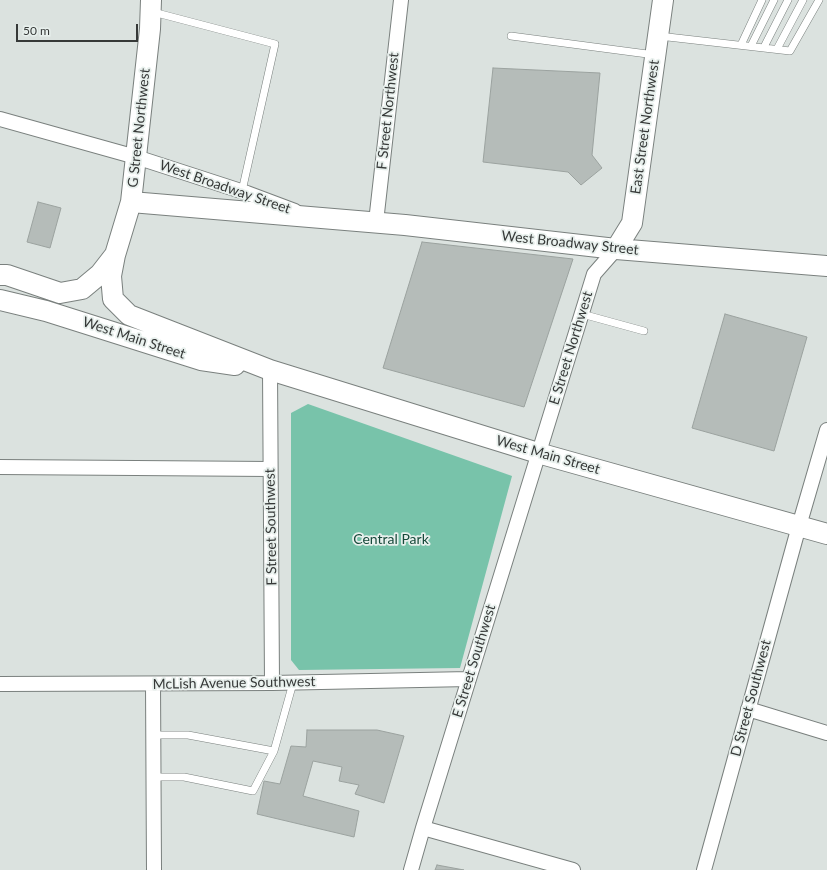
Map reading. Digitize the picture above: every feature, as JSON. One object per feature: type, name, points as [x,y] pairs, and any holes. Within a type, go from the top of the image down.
[{"type":"main road","name":"East Street Northwest","points":[[616,249],[632,223],[662,0]]},
{"type":"main road","name":"G Street Northwest","points":[[116,255],[131,202],[151,6]]},
{"type":"main road","name":"West Broadway Street","points":[[131,202],[376,222],[616,249],[827,266]]},
{"type":"main road","points":[[2,275],[60,293],[82,288],[100,274],[116,255]]},
{"type":"main road","name":"West Main Street","points":[[116,255],[111,276],[113,299],[129,315],[270,370],[538,453],[827,534]]},
{"type":"main road","name":"West Main Street","points":[[0,300],[46,310],[201,360],[270,370]]},
{"type":"street","name":"F Street Northwest","points":[[376,222],[401,0]]},
{"type":"street","name":"West Broadway Street","points":[[0,119],[136,157],[242,191],[313,217]]},
{"type":"street","name":"E Street Northwest","points":[[538,453],[594,274],[616,249]]},
{"type":"street","name":"F Street Southwest","points":[[270,370],[272,683]]},
{"type":"street","name":"D Street Southwest","points":[[704,870],[827,430]]},
{"type":"street","name":"E Street Southwest","points":[[412,870],[423,828],[538,453]]},
{"type":"street","points":[[0,467],[270,470]]},
{"type":"street","name":"McLish Avenue Southwest","points":[[0,684],[293,683],[469,679]]},
{"type":"street","points":[[153,684],[154,870]]},
{"type":"street","points":[[748,709],[827,734]]},
{"type":"street","points":[[423,828],[573,870]]},
{"type":"lane","points":[[741,45],[762,0]]},
{"type":"lane","points":[[751,46],[774,0]]},
{"type":"lane","points":[[764,47],[788,0]]},
{"type":"lane","points":[[777,49],[803,0]]},
{"type":"lane","points":[[511,36],[656,46],[741,45],[790,51],[819,0]]},
{"type":"lane","points":[[151,6],[275,44],[242,191]]},
{"type":"lane","points":[[582,314],[644,331]]},
{"type":"lane","points":[[154,776],[184,777],[253,791],[274,751],[293,683]]},
{"type":"lane","points":[[153,735],[188,735],[274,751]]},
{"type":"green space","name":"Central Park","points":[[308,404],[512,476],[460,668],[299,670],[291,660],[291,413]]},
{"type":"building","points":[[493,68],[600,73],[592,155],[602,168],[581,185],[568,172],[483,162]]},
{"type":"building","points":[[38,202],[61,208],[50,248],[27,242]]},
{"type":"building","points":[[422,242],[573,259],[524,407],[383,368]]},
{"type":"building","points":[[725,314],[807,337],[774,451],[692,428]]},
{"type":"building","points":[[307,730],[377,730],[404,736],[384,803],[355,794],[359,785],[339,781],[342,767],[313,761],[303,796],[359,811],[354,837],[257,814],[264,781],[280,784],[291,746],[306,747]]},
{"type":"building","points":[[437,865],[464,870],[435,870]]}]
